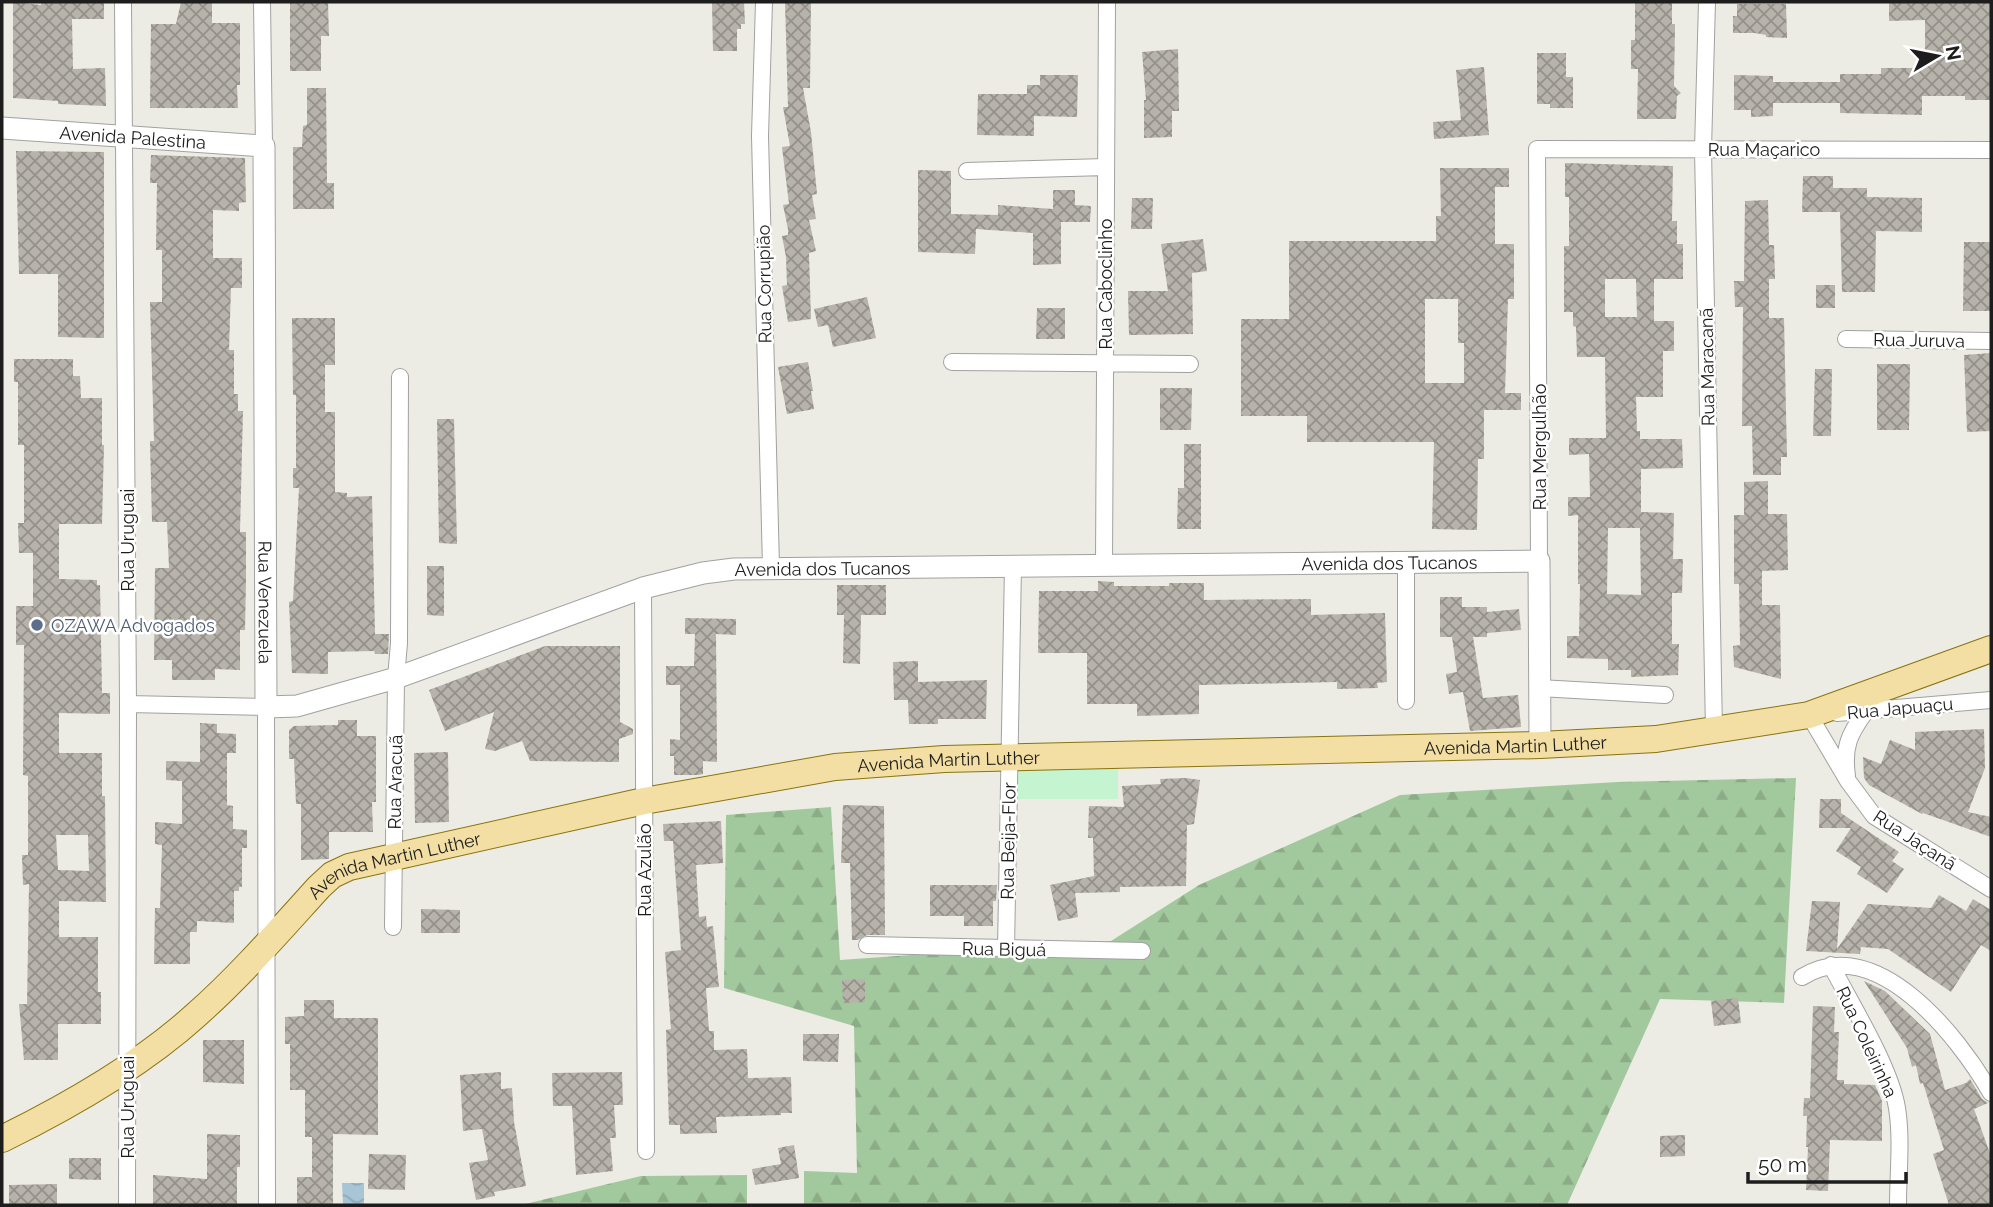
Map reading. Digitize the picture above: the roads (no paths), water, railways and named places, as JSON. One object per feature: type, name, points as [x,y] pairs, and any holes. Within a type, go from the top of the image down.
[{"type":"main road","name":"Avenida Martin Luther","points":[[2,1139],[29,1126],[127,1066],[195,1016],[266,946],[332,875],[349,867],[394,855],[644,801],[835,767],[944,760],[1540,745],[1656,739],[1809,715],[1991,649]]},
{"type":"street","name":"Rua Uruguai","points":[[123,2],[128,704],[127,1205]]},
{"type":"street","name":"Rua Venezuela","points":[[262,2],[267,1205]]},
{"type":"street","name":"Rua Corrupião","points":[[764,2],[760,136],[771,567]]},
{"type":"street","name":"Rua Caboclinho","points":[[1104,565],[1107,2]]},
{"type":"street","name":"Rua Maracanã","points":[[1707,2],[1703,149],[1714,731]]},
{"type":"street","name":"Avenida Palestina","points":[[2,128],[264,146]]},
{"type":"street","name":"Rua Maçarico","points":[[1537,149],[1991,150]]},
{"type":"street","name":"Rua Mergulhão","points":[[1537,149],[1540,745]]},
{"type":"street","points":[[967,172],[1106,167]]},
{"type":"street","name":"Rua Juruva","points":[[1846,339],[1991,341]]},
{"type":"street","points":[[952,362],[1190,364]]},
{"type":"street","name":"Rua Aracuã","points":[[393,927],[396,678],[399,643],[400,377]]},
{"type":"street","name":"Avenida dos Tucanos","points":[[128,704],[297,706],[396,678],[643,589],[703,573],[771,567],[1539,561]]},
{"type":"street","points":[[1406,563],[1406,701]]},
{"type":"street","name":"Rua Beija-Flor","points":[[1006,949],[1013,566]]},
{"type":"street","name":"Rua Azulão","points":[[643,589],[646,1151]]},
{"type":"street","points":[[1539,688],[1665,695]]},
{"type":"street","name":"Rua Japuaçu","points":[[1809,715],[1991,699]]},
{"type":"street","points":[[1847,781],[1844,756],[1851,731],[1866,711]]},
{"type":"street","name":"Rua Jaçanã","points":[[1809,715],[1847,781],[1874,816],[1886,826],[1991,889]]},
{"type":"street","name":"Rua Biguá","points":[[867,945],[1142,951]]},
{"type":"street","name":"Rua Coleirinha","points":[[1831,965],[1885,1072],[1897,1106],[1898,1205]]},
{"type":"street","points":[[1802,976],[1818,967],[1853,965],[1885,977],[1915,999],[1956,1039],[1974,1062],[1991,1093]]},
{"type":"water","points":[[342,1183],[364,1183],[364,1205],[343,1205]]},
{"type":"place","name":"OZAWA Advogados","points":[[37,625]]}]
